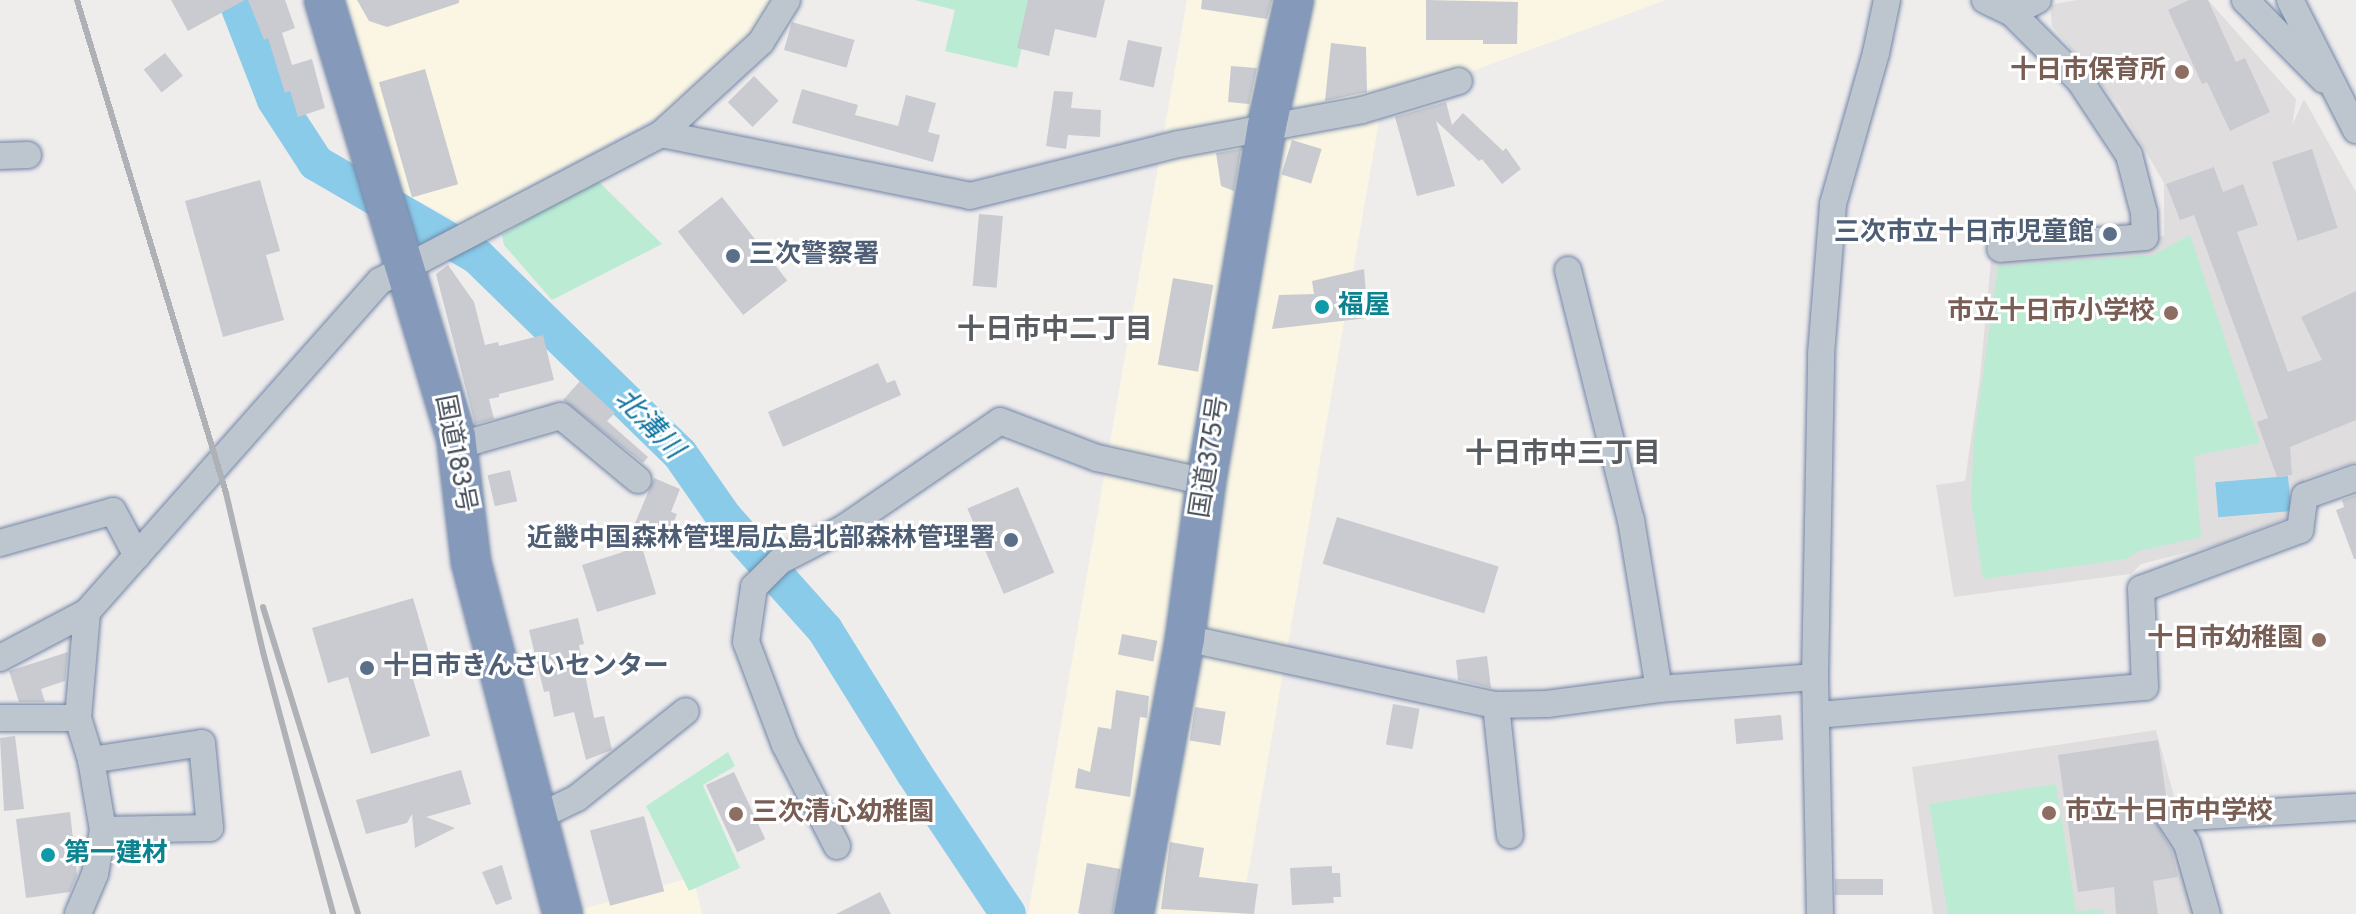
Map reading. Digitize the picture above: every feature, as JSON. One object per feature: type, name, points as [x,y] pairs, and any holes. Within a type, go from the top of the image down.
[{"type":"highway","name":"国道183号","points":[[324,0],[406,265],[457,446],[471,562],[563,914]]},
{"type":"highway","name":"国道375号","points":[[1134,914],[1185,638],[1206,482],[1267,126],[1294,0]]},
{"type":"street","points":[[0,658],[87,612],[380,281],[661,134],[761,42],[787,0]]},
{"type":"street","points":[[1820,914],[1815,677],[1821,354],[1833,204],[1876,53],[1887,0]]},
{"type":"street","points":[[1985,0],[2012,13],[2080,81],[2129,155],[2144,213],[2145,237],[2000,249]]},
{"type":"street","points":[[2012,13],[2038,0]]},
{"type":"street","points":[[2245,0],[2345,104]]},
{"type":"street","points":[[2290,0],[2356,130]]},
{"type":"street","points":[[661,134],[970,196],[1179,144],[1362,110],[1459,81]]},
{"type":"street","points":[[0,156],[28,155]]},
{"type":"street","points":[[1568,270],[1631,520],[1659,689]]},
{"type":"street","points":[[457,446],[561,416],[638,480]]},
{"type":"street","points":[[837,846],[785,745],[746,642],[751,599],[768,572],[844,528],[1000,421],[1097,458],[1206,482]]},
{"type":"street","points":[[1817,715],[2145,687],[2141,589],[2300,530],[2305,496],[2356,478]]},
{"type":"street","points":[[0,543],[113,511],[137,556]]},
{"type":"street","points":[[78,914],[95,874],[103,830],[91,760],[78,718],[87,612]]},
{"type":"street","points":[[1185,638],[1496,705],[1547,704],[1659,689],[1815,677]]},
{"type":"street","points":[[1496,705],[1510,835]]},
{"type":"street","points":[[536,818],[577,798],[686,711]]},
{"type":"street","points":[[0,718],[78,718]]},
{"type":"street","points":[[91,760],[202,743],[210,828],[103,830]]},
{"type":"street","points":[[2207,914],[2187,844],[2170,818],[2356,807]]},
{"type":"shaded area","points":[[346,0],[777,0],[758,41],[674,107],[461,223],[403,193]]},
{"type":"shaded area","points":[[1187,0],[1666,0],[1382,104],[1241,914],[1028,914]]},
{"type":"shaded area","name":"市立十日市小学校","points":[[2077,0],[2208,0],[2296,99],[2292,126],[2304,99],[2356,192],[2356,462],[2304,479],[2305,511],[2217,545],[2141,564],[2131,574],[1954,597],[1936,485],[1965,481],[1980,377],[1992,250],[2164,236],[2164,183],[2120,107],[2052,26],[2050,5]]},
{"type":"shaded area","name":"市立十日市中学校","points":[[2156,730],[2206,914],[1933,914],[1912,767]]},
{"type":"shaded area","points":[[693,877],[702,914],[566,914]]},
{"type":"green space","points":[[915,0],[1033,0],[1017,68],[945,51],[955,10]]},
{"type":"green space","points":[[595,178],[662,244],[552,300],[504,245],[502,235]]},
{"type":"green space","points":[[2190,235],[2260,443],[2194,456],[2201,537],[2139,551],[2126,559],[1983,579],[1971,501],[1974,439],[1998,266],[2153,255]]},
{"type":"green space","points":[[728,752],[735,766],[703,785],[740,868],[689,891],[646,806]]},
{"type":"green space","points":[[2056,784],[2076,911],[2103,909],[2103,914],[1948,914],[1929,804]]},
{"type":"water","points":[[2288,476],[2291,511],[2218,517],[2215,482]]},
{"type":"building","points":[[171,0],[245,0],[188,31]]},
{"type":"building","points":[[248,0],[285,0],[295,28],[282,33],[292,65],[312,59],[325,108],[298,117],[290,91],[285,93],[268,38],[264,40]]},
{"type":"building","points":[[357,0],[459,0],[459,3],[387,27],[369,21]]},
{"type":"building","points":[[1028,0],[1105,0],[1096,38],[1055,29],[1049,56],[1017,48]]},
{"type":"building","points":[[1202,0],[1272,0],[1267,19],[1201,9]]},
{"type":"building","points":[[1426,0],[1518,2],[1517,44],[1483,44],[1483,40],[1426,40]]},
{"type":"building","points":[[2189,0],[2208,0],[2236,62],[2245,58],[2270,112],[2230,131],[2207,82],[2202,84],[2168,10]]},
{"type":"building","points":[[792,22],[854,40],[846,68],[784,50]]},
{"type":"building","points":[[1128,40],[1162,47],[1154,87],[1119,80]]},
{"type":"building","points":[[1331,43],[1366,47],[1367,92],[1325,101]]},
{"type":"building","points":[[165,53],[183,76],[162,92],[144,70]]},
{"type":"building","points":[[1231,66],[1257,68],[1249,104],[1228,102]]},
{"type":"building","points":[[425,69],[458,184],[412,198],[379,82]]},
{"type":"building","points":[[754,76],[779,101],[753,127],[728,102]]},
{"type":"building","points":[[802,89],[858,105],[855,115],[898,126],[906,95],[936,103],[928,132],[940,135],[933,162],[792,123]]},
{"type":"building","points":[[1054,91],[1073,92],[1071,108],[1101,110],[1100,137],[1068,135],[1066,149],[1046,146]]},
{"type":"building","points":[[1446,102],[1452,125],[1463,113],[1503,151],[1506,148],[1521,169],[1502,184],[1482,159],[1479,161],[1436,121],[1455,186],[1417,196],[1395,117]]},
{"type":"building","points":[[1292,140],[1322,149],[1311,183],[1281,174]]},
{"type":"building","points":[[1241,149],[1234,191],[1221,186],[1216,153]]},
{"type":"building","points":[[2312,149],[2338,228],[2298,241],[2272,162]]},
{"type":"building","points":[[2214,167],[2223,192],[2243,184],[2258,225],[2237,232],[2288,372],[2322,360],[2301,317],[2356,291],[2356,420],[2290,447],[2292,475],[2277,477],[2257,422],[2268,418],[2194,215],[2180,220],[2166,184]]},
{"type":"building","points":[[260,180],[280,251],[266,255],[284,320],[223,337],[185,201]]},
{"type":"building","name":"三次警察署","points":[[722,197],[787,281],[743,315],[678,231]]},
{"type":"building","points":[[979,214],[1003,216],[997,288],[973,286]]},
{"type":"building","points":[[448,265],[474,302],[485,345],[498,342],[499,346],[543,335],[554,380],[489,399],[494,419],[475,424],[436,274]]},
{"type":"building","name":"福屋","points":[[1364,269],[1368,318],[1272,329],[1279,295],[1314,294],[1312,281]]},
{"type":"building","points":[[1173,278],[1213,285],[1198,372],[1158,365]]},
{"type":"building","points":[[878,363],[887,383],[895,380],[901,395],[783,447],[768,412]]},
{"type":"building","points":[[580,381],[615,413],[607,421],[648,457],[643,463],[563,400]]},
{"type":"building","points":[[510,470],[517,501],[495,506],[488,475]]},
{"type":"building","points":[[654,478],[680,489],[671,512],[677,514],[663,548],[639,537],[656,594],[597,612],[582,565],[623,552]]},
{"type":"building","name":"近畿中国森林管理局広島北部森林管理署","points":[[1018,487],[1054,573],[1004,594],[967,508]]},
{"type":"building","points":[[2356,495],[2354,559],[2336,510],[2344,507],[2342,500]]},
{"type":"building","points":[[1337,517],[1499,566],[1484,613],[1323,564]]},
{"type":"building","name":"十日市きんさいセンター","points":[[413,598],[429,653],[407,659],[430,736],[371,754],[348,677],[328,683],[312,628]]},
{"type":"building","points":[[578,618],[584,644],[579,645],[594,718],[604,716],[612,750],[586,760],[574,712],[554,717],[549,691],[544,692],[529,630]]},
{"type":"building","points":[[1122,634],[1157,641],[1153,661],[1118,655]]},
{"type":"building","points":[[68,652],[65,681],[41,689],[45,702],[19,702],[9,671]]},
{"type":"building","points":[[1487,656],[1491,688],[1458,680],[1456,660]]},
{"type":"building","points":[[1116,690],[1149,696],[1147,718],[1140,717],[1130,797],[1075,788],[1078,768],[1090,772],[1098,727],[1111,729]]},
{"type":"building","points":[[1393,704],[1420,709],[1412,749],[1386,744]]},
{"type":"building","points":[[1195,707],[1226,712],[1220,745],[1190,741]]},
{"type":"building","points":[[1781,715],[1783,740],[1736,744],[1734,719]]},
{"type":"building","points":[[15,736],[24,809],[4,811],[0,738]]},
{"type":"building","points":[[2158,740],[2167,802],[2156,810],[2154,819],[2172,851],[2178,877],[2153,881],[2158,914],[2116,914],[2114,887],[2078,892],[2058,755]]},
{"type":"building","points":[[461,770],[471,804],[426,817],[455,828],[415,848],[412,814],[407,823],[366,834],[356,800]]},
{"type":"building","points":[[734,772],[765,839],[737,852],[706,785]]},
{"type":"building","name":"第一建材","points":[[70,812],[77,875],[70,892],[26,898],[16,819]]},
{"type":"building","points":[[644,816],[664,891],[610,906],[590,830]]},
{"type":"building","points":[[1170,842],[1204,848],[1199,877],[1258,884],[1254,914],[1161,909]]},
{"type":"building","points":[[1087,863],[1120,869],[1113,914],[1078,913]]},
{"type":"building","points":[[502,865],[512,899],[496,905],[482,872]]},
{"type":"building","points":[[1332,866],[1332,873],[1340,873],[1341,897],[1333,897],[1334,903],[1292,905],[1290,868]]},
{"type":"building","points":[[1835,879],[1883,879],[1883,895],[1835,895]]},
{"type":"building","points":[[880,892],[891,914],[836,914]]},
{"type":"waterway","name":"北溝川","points":[[236,0],[275,100],[316,163],[478,257],[680,454],[724,517],[825,630],[914,773],[1008,914]]},
{"type":"railway","points":[[77,0],[226,493],[263,652],[333,914]]},
{"type":"railway","points":[[263,607],[358,914]]},
{"type":"place","name":"十日市保育所","points":[[2182,72]]},
{"type":"place","name":"三次市立十日市児童館","points":[[2110,234]]},
{"type":"place","name":"三次警察署","points":[[733,256]]},
{"type":"place","name":"福屋","points":[[1322,307]]},
{"type":"place","name":"市立十日市小学校","points":[[2171,313]]},
{"type":"place","name":"近畿中国森林管理局広島北部森林管理署","points":[[1011,540]]},
{"type":"place","name":"十日市幼稚園","points":[[2319,640]]},
{"type":"place","name":"十日市きんさいセンター","points":[[367,668]]},
{"type":"place","name":"市立十日市中学校","points":[[2049,813]]},
{"type":"place","name":"三次清心幼稚園","points":[[736,814]]},
{"type":"place","name":"第一建材","points":[[48,855]]},
{"type":"district","name":"十日市中二丁目","points":[[1055,331]]},
{"type":"district","name":"十日市中三丁目","points":[[1563,455]]}]
